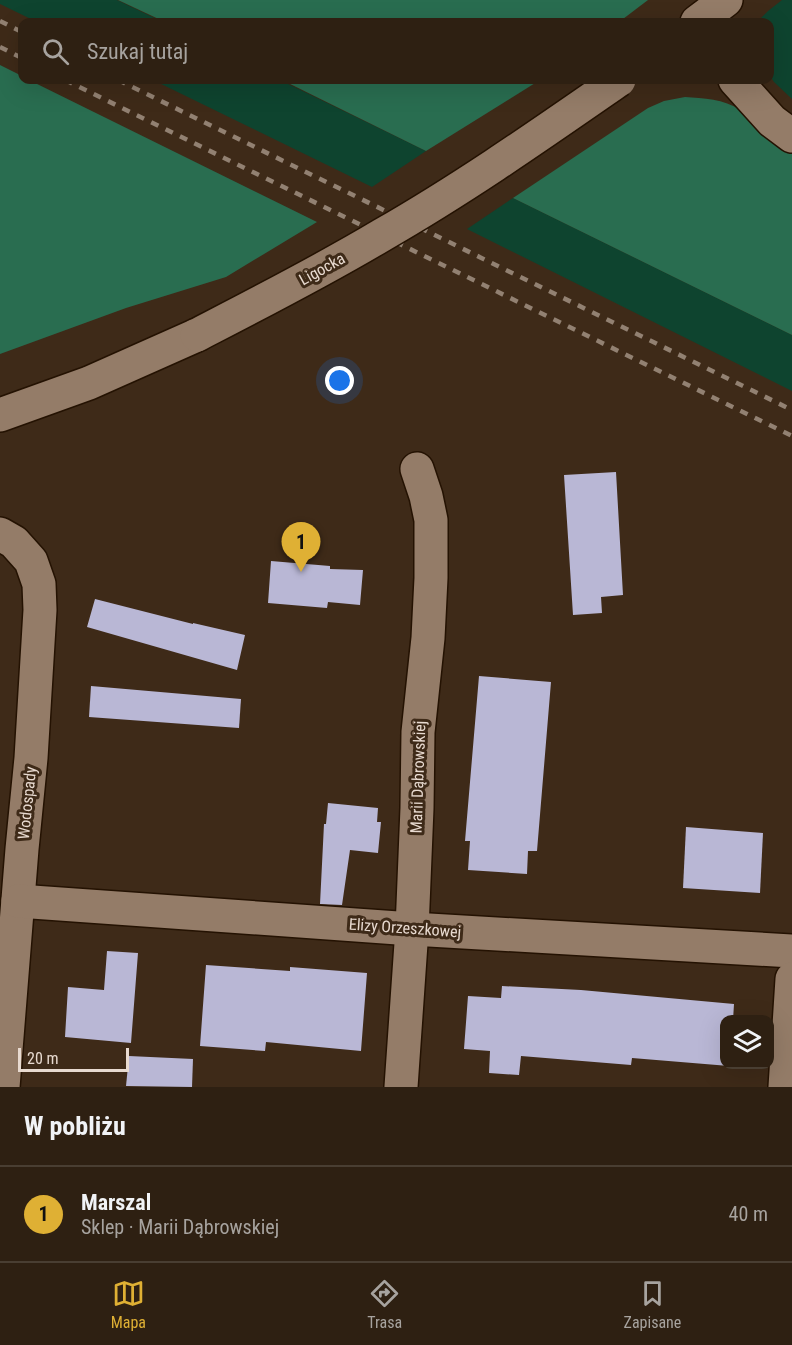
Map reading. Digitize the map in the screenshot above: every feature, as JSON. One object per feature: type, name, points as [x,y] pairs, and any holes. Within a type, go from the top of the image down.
[{"type":"street","points":[[702,18],[726,0]]},
{"type":"street","name":"Ligocka","points":[[0,416],[89,382],[197,335],[303,279],[401,224],[614,84]]},
{"type":"street","points":[[739,84],[772,121],[792,136]]},
{"type":"street","name":"Marii Dąbrowskiej","points":[[401,1087],[412,929],[418,732],[428,638],[430,578],[431,520],[417,469]]},
{"type":"street","name":"Wodospady","points":[[0,534],[14,542],[32,561],[39,584],[40,610],[31,758],[3,1087]]},
{"type":"street","name":"Elizy Orzeszkowej","points":[[18,901],[412,929],[792,951]]},
{"type":"street","points":[[785,1087],[792,979]]},
{"type":"green space","points":[[0,0],[117,0],[155,18],[29,18],[0,4]]},
{"type":"green space","points":[[118,0],[648,0],[624,18],[156,18]]},
{"type":"green space","points":[[782,0],[792,0],[792,99],[774,82],[774,18],[761,18]]},
{"type":"green space","points":[[0,65],[18,74],[18,84],[37,84],[317,222],[226,277],[126,308],[0,354]]},
{"type":"green space","points":[[161,84],[288,84],[426,151],[372,187]]},
{"type":"green space","points":[[290,84],[534,84],[426,151]]},
{"type":"green space","points":[[685,97],[713,100],[734,106],[792,154],[792,335],[513,198],[648,108],[664,101]]},
{"type":"green space","points":[[513,198],[792,335],[792,391],[467,229]]},
{"type":"building","points":[[616,472],[623,595],[601,597],[602,613],[573,615],[564,475]]},
{"type":"building","points":[[271,561],[330,566],[330,569],[363,570],[360,605],[328,602],[327,608],[268,603]]},
{"type":"building","points":[[95,599],[245,635],[237,670],[87,627]]},
{"type":"building","points":[[479,676],[551,682],[537,851],[528,851],[527,874],[468,870],[470,841],[465,841]]},
{"type":"building","points":[[91,686],[241,699],[239,728],[89,717]]},
{"type":"building","points":[[328,803],[378,808],[377,822],[381,822],[378,853],[350,850],[342,905],[320,904],[324,824],[326,824]]},
{"type":"building","points":[[686,827],[763,833],[760,893],[683,888]]},
{"type":"building","points":[[107,951],[138,953],[131,1043],[65,1037],[68,987],[104,990]]},
{"type":"building","points":[[206,965],[290,971],[290,967],[367,973],[361,1051],[266,1042],[265,1051],[200,1046]]},
{"type":"building","points":[[502,986],[581,990],[734,1004],[733,1015],[720,1015],[720,1065],[632,1058],[631,1065],[521,1056],[519,1075],[489,1073],[490,1051],[464,1049],[468,996],[501,998]]},
{"type":"building","points":[[129,1056],[193,1059],[192,1087],[126,1086]]},
{"type":"railway","points":[[0,21],[18,30]]},
{"type":"railway","points":[[0,47],[18,56]]},
{"type":"railway","points":[[73,84],[792,436]]},
{"type":"railway","points":[[126,84],[792,410]]},
{"type":"place","name":"Marszal","points":[[301,572]]}]
